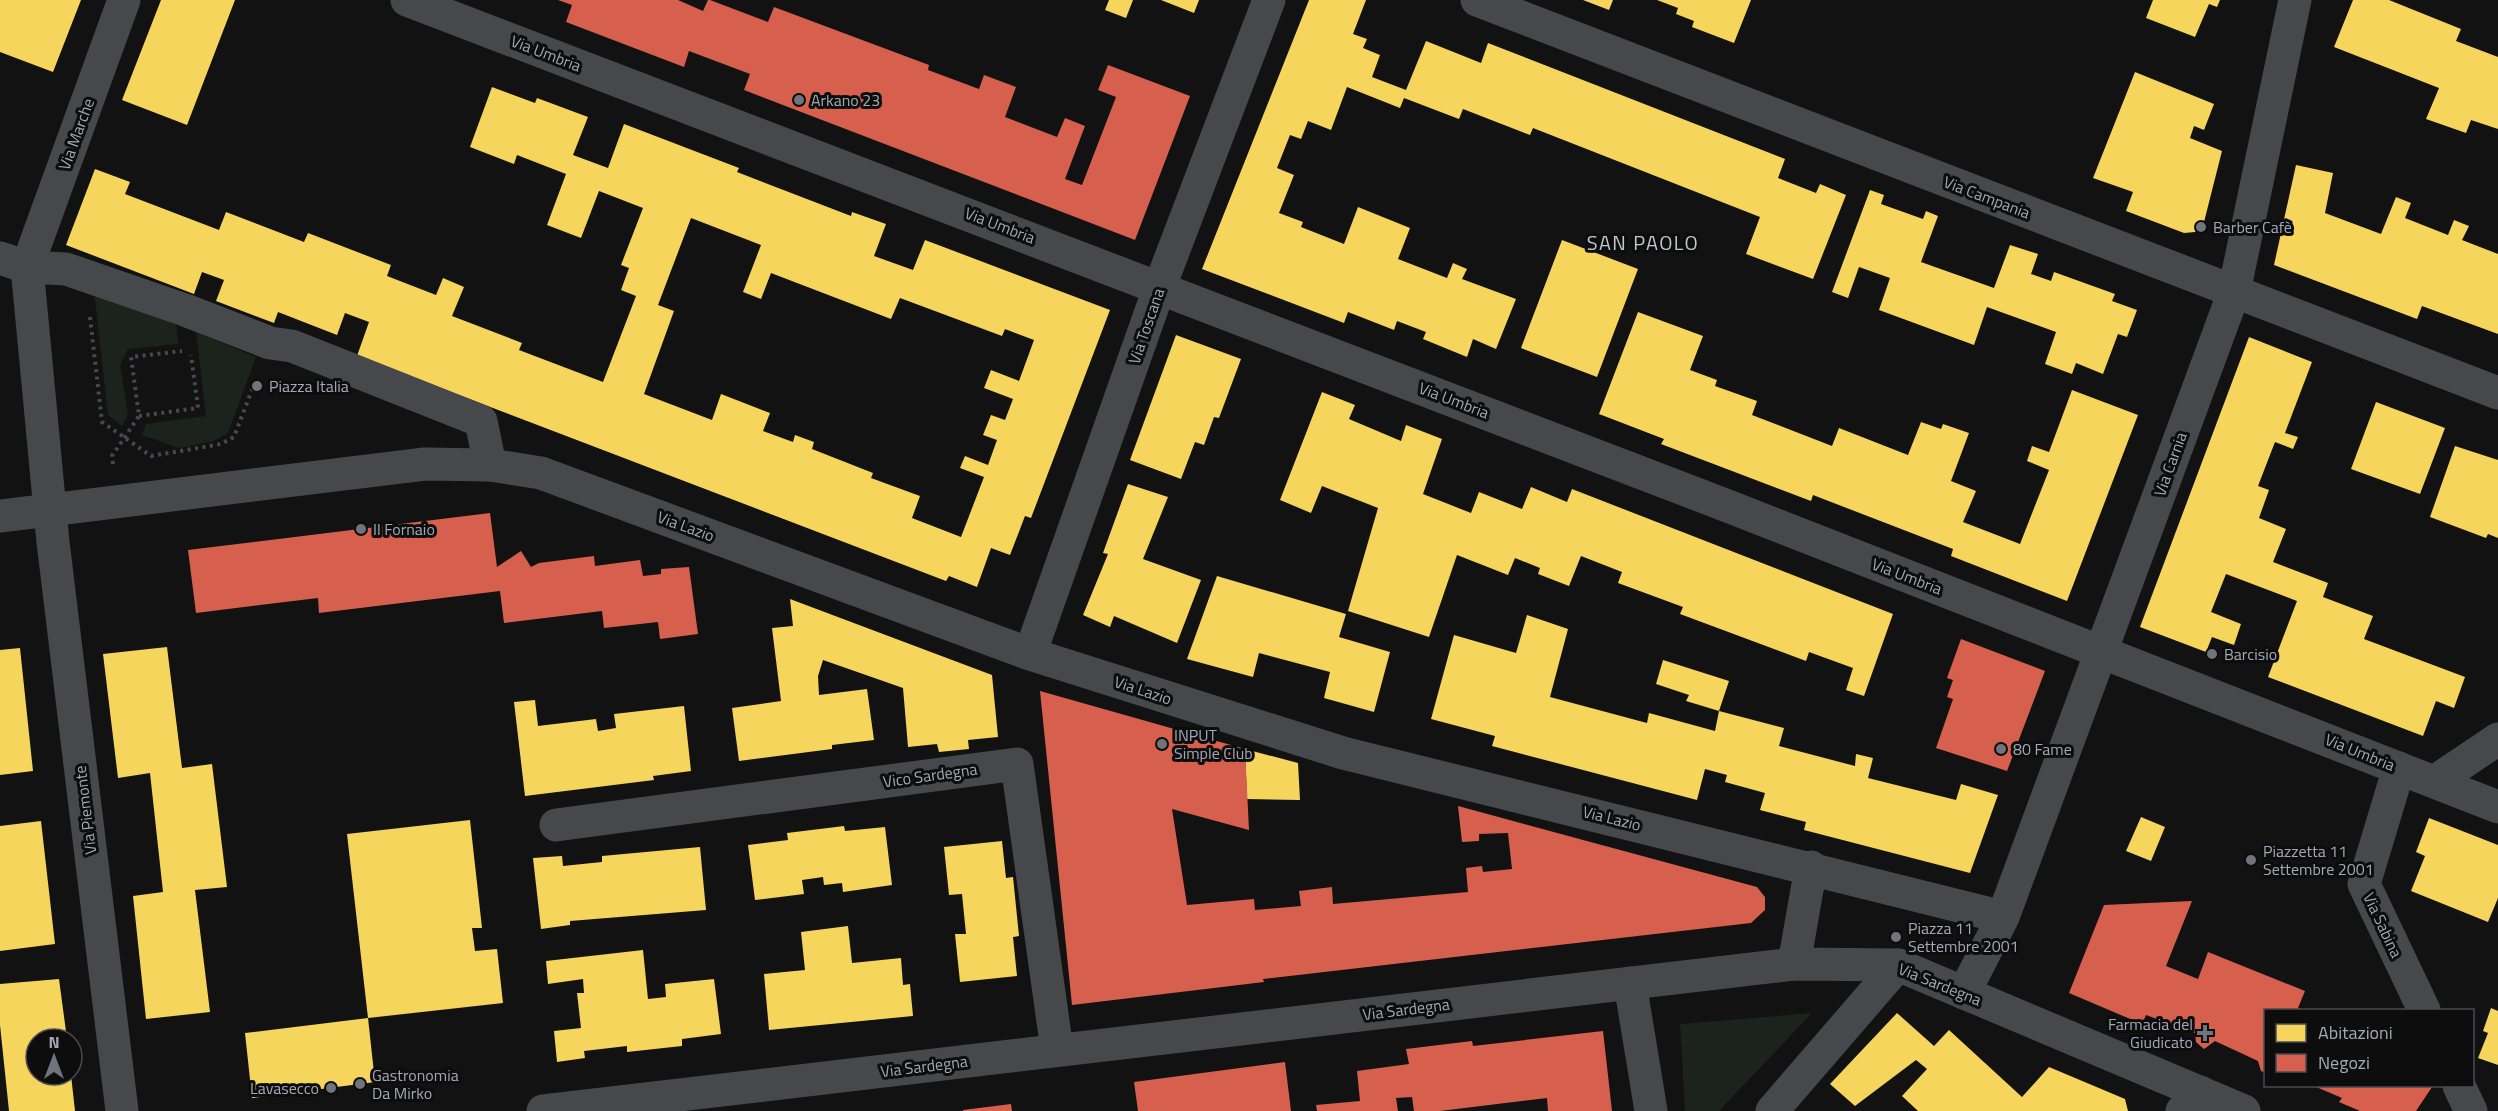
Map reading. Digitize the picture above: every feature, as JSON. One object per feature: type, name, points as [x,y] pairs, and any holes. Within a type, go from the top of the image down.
[{"type":"street","name":"Via Marche","points":[[13,262],[124,0]]},
{"type":"street","name":"Via Umbria","points":[[407,0],[1160,286],[2101,650],[2498,807]]},
{"type":"street","name":"Via Toscana","points":[[1030,654],[1160,286],[1269,0]]},
{"type":"street","name":"Via Campania","points":[[1477,0],[2498,393]]},
{"type":"street","name":"Via Carnia","points":[[2003,917],[2234,292],[2295,0]]},
{"type":"street","points":[[0,516],[425,464],[490,465],[481,421],[292,346],[270,343],[85,275],[66,269],[13,262],[50,509]]},
{"type":"street","name":"Via Lazio","points":[[490,465],[541,473],[1030,654],[1343,753],[1811,867]]},
{"type":"street","name":"Via Piemonte","points":[[50,509],[122,1111]]},
{"type":"street","points":[[2434,782],[2498,740]]},
{"type":"street","name":"Vico Sardegna","points":[[556,825],[1017,764],[1057,1050]]},
{"type":"street","name":"Via Sabina","points":[[2399,768],[2364,884],[2423,1009]]},
{"type":"street","points":[[1794,964],[1811,867],[2003,917],[1964,993]]},
{"type":"street","name":"Via Sardegna","points":[[543,1111],[1794,964],[1898,965],[1964,993],[2191,1102],[2244,1111]]},
{"type":"street","points":[[1772,1111],[1898,965]]},
{"type":"street","points":[[1630,983],[1651,1111]]},
{"type":"street","points":[[2460,1087],[2472,1111]]},
{"type":"path","points":[[85,275],[102,422],[151,456],[221,444],[234,437],[270,343]]},
{"type":"path","points":[[116,502],[112,456],[140,416],[131,357],[190,350],[198,408],[140,416]]},
{"type":"shaded area","points":[[94,289],[176,321],[178,344],[128,349],[120,365],[128,415],[122,426],[108,415]]},
{"type":"shaded area","points":[[196,332],[256,357],[228,433],[214,441],[179,448],[142,435],[146,424],[206,416]]},
{"type":"shaded area","points":[[1812,1013],[1719,1111],[1685,1111],[1680,1024]]},
{"type":"building: Abitazioni","points":[[0,0],[81,0],[53,72],[0,52]]},
{"type":"building: Abitazioni","points":[[161,0],[235,0],[187,125],[122,100]]},
{"type":"building: Abitazioni","points":[[1109,0],[1133,0],[1126,18],[1105,10]]},
{"type":"building: Abitazioni","points":[[1161,0],[1199,0],[1194,13]]},
{"type":"building: Abitazioni","points":[[1309,0],[1366,0],[1353,34],[1367,39],[1363,48],[1380,55],[1372,77],[1406,90],[1426,41],[1481,63],[1488,43],[1785,159],[1778,178],[1816,193],[1820,184],[1846,195],[1813,279],[1746,254],[1760,217],[1533,128],[1530,135],[1463,109],[1459,119],[1404,98],[1400,108],[1347,87],[1331,130],[1308,121],[1301,139],[1290,135],[1277,168],[1294,175],[1279,213],[1303,222],[1301,227],[1344,244],[1358,207],[1410,228],[1398,259],[1447,278],[1453,263],[1467,269],[1462,279],[1516,299],[1496,349],[1473,339],[1467,357],[1423,339],[1426,332],[1397,321],[1394,330],[1348,312],[1344,323],[1202,269]]},
{"type":"building: Abitazioni","points":[[1583,0],[1613,0],[1609,10]]},
{"type":"building: Abitazioni","points":[[1657,0],[1751,0],[1734,43],[1692,27],[1694,21],[1676,14],[1678,8]]},
{"type":"building: Abitazioni","points":[[2153,0],[2220,0],[2217,7],[2209,4],[2195,37],[2146,18]]},
{"type":"building: Abitazioni","points":[[2353,0],[2389,0],[2461,29],[2456,41],[2498,57],[2498,129],[2471,120],[2466,133],[2426,119],[2439,88],[2334,47]]},
{"type":"building: Abitazioni","points":[[2135,72],[2214,104],[2204,130],[2194,126],[2190,138],[2222,151],[2204,222],[2195,232],[2184,233],[2126,211],[2133,192],[2093,178]]},
{"type":"building: Abitazioni","points":[[492,87],[535,103],[537,98],[588,117],[573,155],[608,168],[624,124],[739,168],[737,172],[851,216],[852,212],[886,224],[874,256],[913,270],[925,240],[1110,310],[1031,518],[1025,516],[1010,555],[991,548],[977,587],[949,576],[946,581],[357,356],[369,322],[345,313],[337,335],[278,312],[274,323],[216,301],[224,280],[202,272],[194,294],[66,245],[95,169],[130,182],[125,194],[219,230],[226,212],[304,242],[308,233],[391,265],[387,276],[436,295],[443,278],[464,287],[452,316],[522,343],[519,350],[603,382],[636,296],[621,290],[629,268],[621,265],[643,208],[599,191],[581,238],[547,225],[566,174],[517,155],[514,164],[470,147]],"holes":[[[691,218],[761,245],[743,292],[761,299],[771,273],[891,319],[900,298],[1002,336],[1005,329],[1034,340],[1019,381],[991,370],[984,388],[1013,399],[1005,420],[991,415],[983,435],[997,440],[988,465],[965,456],[960,468],[984,477],[961,537],[912,518],[920,496],[871,478],[873,473],[812,449],[814,442],[795,435],[793,442],[763,431],[770,413],[721,394],[712,420],[644,394],[674,311],[658,305]]]},
{"type":"building: Abitazioni","points":[[2296,165],[2333,173],[2325,213],[2381,234],[2396,197],[2411,203],[2405,218],[2448,235],[2454,220],[2469,226],[2462,240],[2498,254],[2498,334],[2422,306],[2417,319],[2274,265]]},
{"type":"building: Abitazioni","points":[[1870,190],[1884,195],[1881,204],[1923,219],[1926,211],[1938,216],[1921,262],[1994,288],[2010,245],[2038,254],[2031,274],[2051,281],[2054,272],[2115,294],[2112,301],[2137,310],[2127,337],[2118,334],[2103,374],[2076,363],[2072,374],[2045,364],[2056,332],[1987,307],[1974,345],[1879,310],[1890,278],[1859,267],[1848,298],[1832,292]]},
{"type":"building: Abitazioni","points":[[1562,240],[1638,269],[1597,377],[1521,348]]},
{"type":"building: Abitazioni","points":[[1638,312],[1703,336],[1690,370],[1717,380],[1715,386],[1757,401],[1752,415],[1832,446],[1839,428],[1908,455],[1921,422],[1941,429],[1943,424],[1969,433],[1951,481],[1976,491],[1963,522],[2020,544],[2049,470],[2027,461],[2032,446],[2049,452],[2072,390],[2138,415],[2067,601],[1951,556],[1953,549],[1813,495],[1811,501],[1661,444],[1664,439],[1599,414]]},
{"type":"building: Abitazioni","points":[[1176,335],[1241,359],[1219,418],[1214,417],[1204,445],[1195,442],[1181,479],[1130,460]]},
{"type":"building: Abitazioni","points":[[2249,337],[2312,362],[2285,433],[2298,437],[2293,449],[2275,442],[2258,486],[2269,490],[2259,518],[2286,529],[2273,562],[2328,583],[2323,597],[2373,616],[2364,639],[2465,677],[2454,708],[2436,701],[2423,736],[2268,677],[2297,601],[2226,574],[2211,612],[2241,624],[2234,645],[2212,637],[2206,652],[2140,627]]},
{"type":"building: Abitazioni","points":[[1322,392],[1355,405],[1349,419],[1401,441],[1406,425],[1442,439],[1423,494],[1471,513],[1479,492],[1522,509],[1531,487],[1567,502],[1572,489],[1893,614],[1864,696],[1846,690],[1853,668],[1809,652],[1806,661],[1680,614],[1683,607],[1618,583],[1622,572],[1581,556],[1569,586],[1538,574],[1540,568],[1515,558],[1508,575],[1457,555],[1429,637],[1348,611],[1378,508],[1322,486],[1311,513],[1280,500]]},
{"type":"building: Abitazioni","points":[[2376,402],[2445,428],[2420,494],[2351,469]]},
{"type":"building: Abitazioni","points":[[2455,446],[2498,460],[2498,538],[2488,534],[2486,538],[2430,517]]},
{"type":"building: Abitazioni","points":[[1128,484],[1168,497],[1143,559],[1201,580],[1177,643],[1114,616],[1110,627],[1083,615],[1108,554],[1103,553]]},
{"type":"building: Abitazioni","points":[[1217,576],[1346,614],[1339,637],[1390,652],[1374,712],[1324,698],[1330,672],[1259,653],[1253,677],[1187,659]]},
{"type":"building: Abitazioni","points":[[790,599],[992,675],[998,737],[968,740],[969,749],[939,752],[937,744],[908,747],[903,688],[823,660],[818,676],[819,695],[867,689],[874,740],[832,745],[832,749],[739,761],[732,708],[781,701],[772,628],[793,626]]},
{"type":"building: Abitazioni","points":[[1527,615],[1568,629],[1550,697],[1647,723],[1649,713],[1715,731],[1719,711],[1784,728],[1779,746],[1855,766],[1856,754],[1873,758],[1868,778],[1956,800],[1961,784],[1998,795],[1970,873],[1804,830],[1806,822],[1760,810],[1765,793],[1725,782],[1727,775],[1705,769],[1697,800],[1492,746],[1495,736],[1431,719],[1454,635],[1516,653]]},
{"type":"building: Abitazioni","points":[[167,647],[182,768],[212,764],[227,887],[195,890],[210,1012],[146,1019],[133,896],[163,892],[150,773],[118,778],[103,654]]},
{"type":"building: Abitazioni","points":[[20,648],[33,771],[0,775],[0,650]]},
{"type":"building: Abitazioni","points":[[1663,660],[1729,681],[1719,711],[1686,701],[1689,695],[1656,684]]},
{"type":"building: Abitazioni","points":[[535,700],[538,726],[596,719],[598,731],[616,728],[614,714],[684,706],[691,771],[653,776],[654,780],[525,796],[514,702]]},
{"type":"building: Abitazioni","points":[[1245,749],[1298,763],[1300,800],[1247,799]]},
{"type":"building: Abitazioni","points":[[2141,817],[2165,827],[2151,861],[2126,851]]},
{"type":"building: Abitazioni","points":[[2429,818],[2498,845],[2498,898],[2488,922],[2411,891],[2425,856],[2416,852]]},
{"type":"building: Abitazioni","points":[[470,820],[482,928],[472,928],[475,951],[497,949],[503,1003],[368,1018],[347,834]]},
{"type":"building: Abitazioni","points":[[41,821],[55,944],[0,951],[0,826]]},
{"type":"building: Abitazioni","points":[[844,826],[845,831],[885,827],[892,885],[843,892],[842,883],[824,885],[823,877],[802,880],[804,894],[755,900],[748,845],[788,840],[787,833]]},
{"type":"building: Abitazioni","points":[[1002,841],[1006,878],[1013,877],[1019,936],[1013,937],[1017,976],[960,982],[955,934],[966,934],[962,894],[949,895],[944,847]]},
{"type":"building: Abitazioni","points":[[700,847],[706,910],[570,921],[570,925],[541,929],[533,858],[562,856],[563,866],[602,862],[602,856]]},
{"type":"building: Abitazioni","points":[[848,926],[852,963],[901,958],[903,985],[910,984],[913,1016],[769,1030],[764,974],[805,970],[801,932]]},
{"type":"building: Abitazioni","points":[[643,950],[648,999],[666,997],[665,984],[714,979],[721,1034],[682,1039],[682,1046],[627,1052],[627,1046],[584,1051],[585,1058],[557,1062],[554,1031],[581,1028],[577,993],[584,993],[583,979],[548,984],[546,961]]},
{"type":"building: Abitazioni","points":[[59,979],[65,1027],[24,1027],[24,1087],[72,1087],[75,1111],[9,1111],[0,1025],[0,984]]},
{"type":"building: Abitazioni","points":[[2491,1008],[2498,1011],[2498,1065],[2478,1058],[2488,1033],[2483,1031]]},
{"type":"building: Abitazioni","points":[[1897,1013],[1934,1046],[1949,1030],[2022,1097],[2049,1067],[2125,1099],[2128,1111],[1918,1111],[1902,1096],[1927,1069],[1916,1060],[1855,1106],[1830,1084]]},
{"type":"building: Abitazioni","points":[[368,1018],[375,1082],[252,1098],[245,1033]]},
{"type":"building: Negozi","points":[[558,0],[678,0],[703,11],[710,0],[768,22],[774,7],[929,65],[928,70],[979,89],[984,75],[1016,87],[1005,117],[1057,137],[1065,118],[1085,126],[1065,179],[1082,185],[1116,97],[1098,90],[1108,65],[1190,96],[1135,240],[744,90],[750,74],[689,51],[684,67],[566,22],[572,5]]},
{"type":"building: Negozi","points":[[490,513],[497,567],[521,551],[531,567],[539,563],[594,556],[595,566],[640,560],[643,576],[661,574],[661,569],[689,567],[698,634],[660,639],[658,622],[604,628],[602,611],[504,623],[500,591],[319,613],[318,598],[196,613],[188,550]]},
{"type":"building: Negozi","points":[[1961,639],[2045,671],[2007,771],[1936,748],[1953,699],[1947,697],[1953,680],[1947,678]]},
{"type":"building: Negozi","points":[[1040,691],[1245,749],[1249,830],[1172,809],[1187,905],[1254,899],[1255,910],[1301,906],[1299,891],[1332,887],[1333,904],[1468,892],[1466,868],[1482,866],[1483,872],[1512,869],[1508,833],[1479,834],[1479,841],[1462,842],[1458,806],[1757,887],[1765,897],[1765,910],[1751,923],[1263,979],[1264,982],[1072,1005]]},
{"type":"building: Negozi","points":[[2192,901],[2166,966],[2198,979],[2208,952],[2305,991],[2298,1008],[2300,1009],[2264,1009],[2264,1072],[2261,1071],[2258,1061],[2215,1041],[2204,1049],[2196,1042],[2195,1033],[2146,1015],[2142,1024],[2069,993],[2104,905]]},
{"type":"building: Negozi","points":[[1603,1031],[1612,1111],[1548,1111],[1547,1098],[1440,1111],[1414,1111],[1412,1097],[1396,1098],[1398,1111],[1317,1111],[1316,1105],[1360,1101],[1357,1071],[1409,1064],[1406,1049],[1472,1041],[1473,1046]]},
{"type":"building: Negozi","points":[[1285,1062],[1291,1111],[1138,1111],[1134,1082]]},
{"type":"building: Negozi","points":[[2316,1087],[2432,1087],[2416,1111],[2360,1111],[2339,1102],[2342,1098]]},
{"type":"building: Negozi","points":[[1011,1104],[1012,1111],[963,1111],[963,1110]]},
{"type":"place","name":"Arkano 23","points":[[799,100]]},
{"type":"place","name":"Barber Cafè","points":[[2201,227]]},
{"type":"place","name":"Piazza Italia","points":[[257,386]]},
{"type":"place","name":"Il Fornaio","points":[[361,529]]},
{"type":"place","name":"Barcisio","points":[[2212,654]]},
{"type":"place","name":"INPUT Simple Club","points":[[1162,744]]},
{"type":"place","name":"80 Fame","points":[[2001,749]]},
{"type":"place","name":"Piazzetta 11 Settembre 2001","points":[[2251,860]]},
{"type":"place","name":"Piazza 11 Settembre 2001","points":[[1896,937]]},
{"type":"place","name":"Farmacia del Giudicato","points":[[2205,1033]]},
{"type":"place","name":"Gastronomia Da Mirko","points":[[360,1084]]},
{"type":"place","name":"Lavasecco","points":[[331,1088]]},
{"type":"district","name":"SAN PAOLO","points":[[1643,242]]}]
